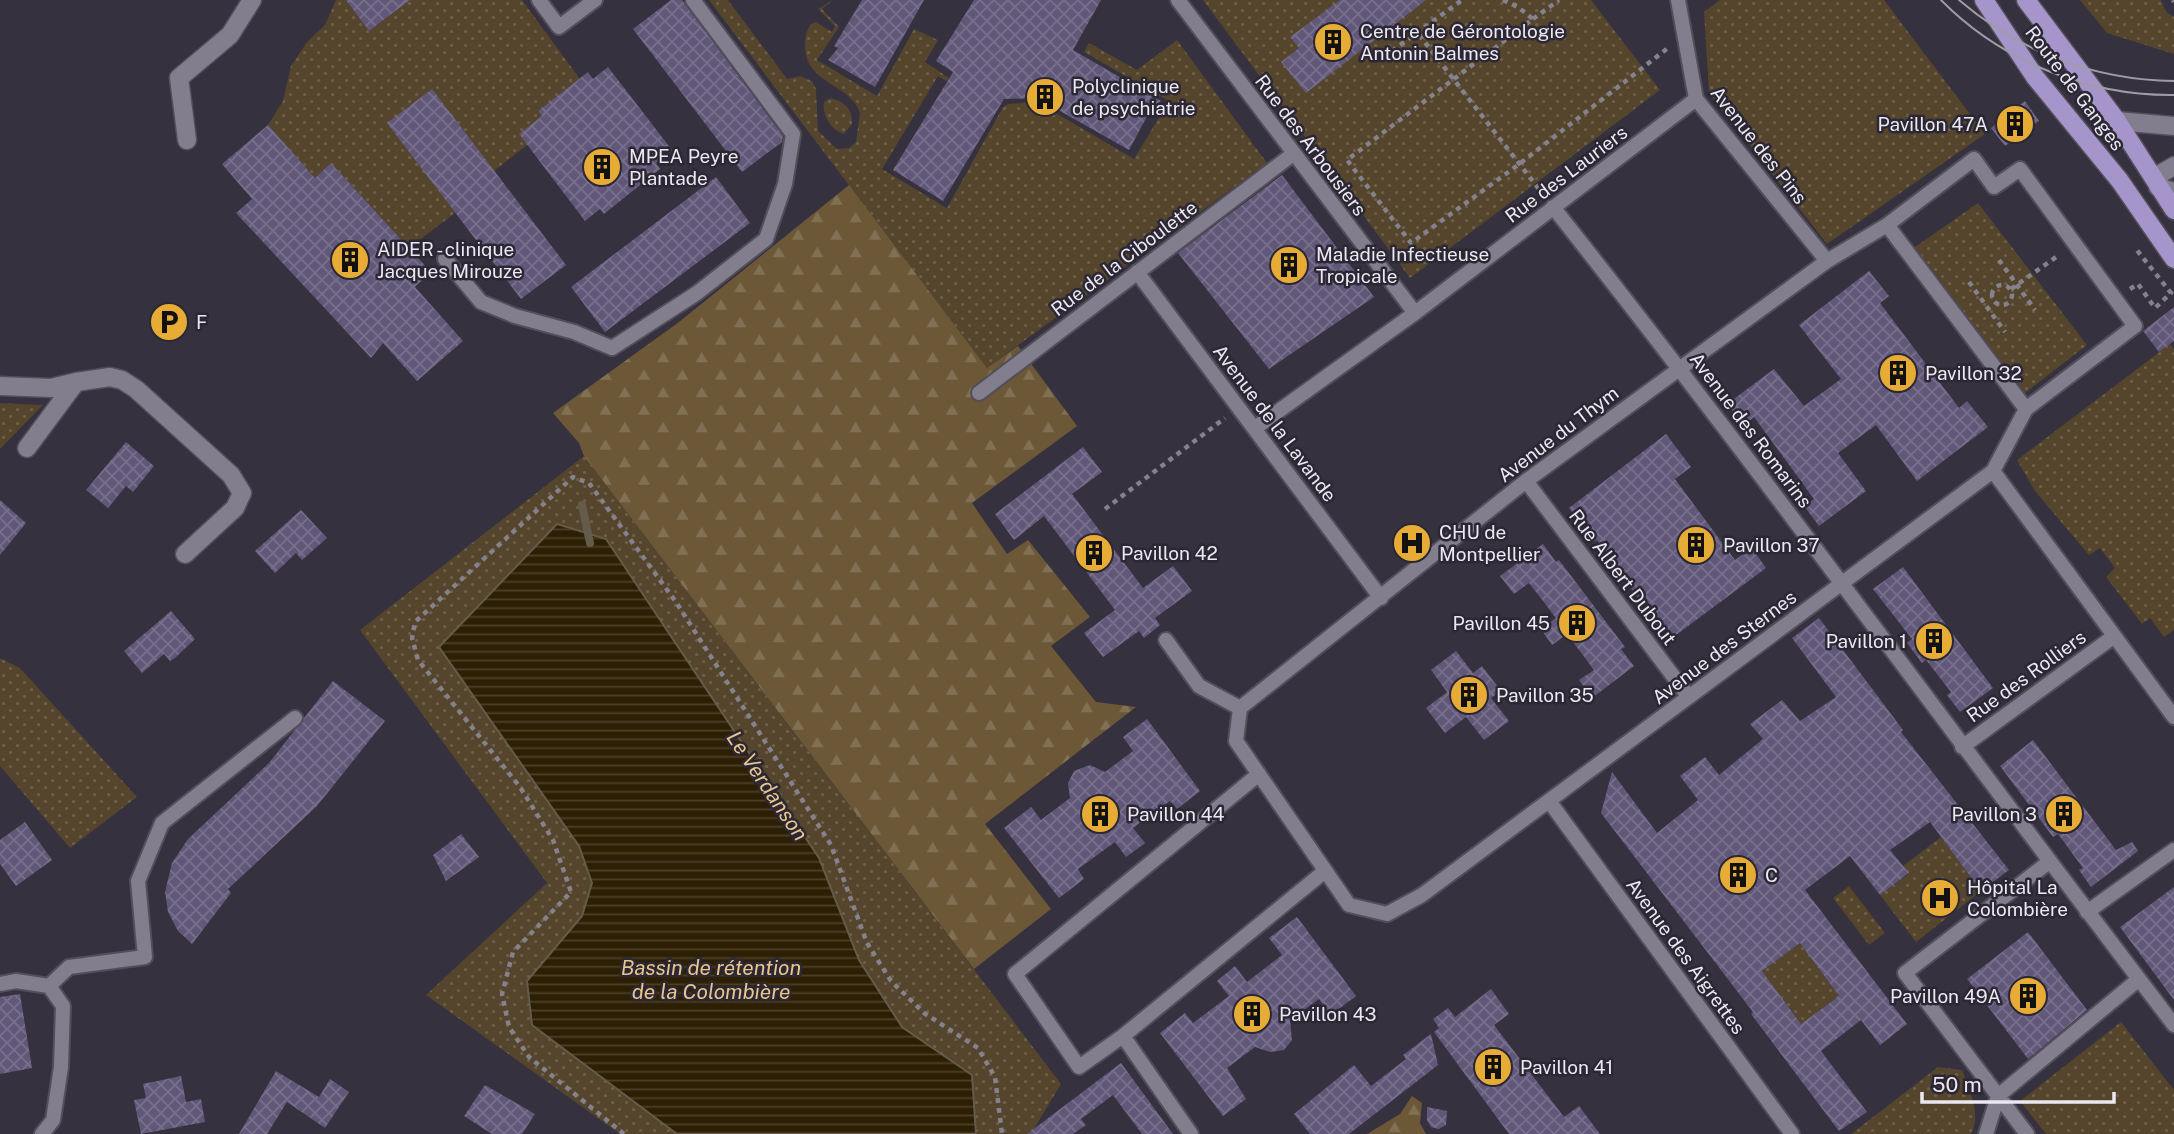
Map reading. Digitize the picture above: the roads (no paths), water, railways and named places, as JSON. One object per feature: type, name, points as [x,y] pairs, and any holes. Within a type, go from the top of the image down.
[{"type":"main road","name":"Route de Ganges","points":[[1984,0],[2035,77],[2135,201],[2174,259]]},
{"type":"main road","name":"Route de Ganges","points":[[2026,0],[2166,190],[2174,210]]},
{"type":"main road","points":[[2135,201],[2166,190]]},
{"type":"street","points":[[187,139],[179,78],[230,35],[252,0]]},
{"type":"street","points":[[2116,121],[2174,126]]},
{"type":"street","points":[[2166,190],[2160,174],[2174,166]]},
{"type":"street","points":[[0,386],[51,387],[94,378],[122,380],[237,481],[242,498],[185,554]]},
{"type":"street","points":[[27,448],[76,382]]},
{"type":"lane","points":[[539,0],[559,27],[595,0]]},
{"type":"lane","points":[[444,259],[481,302],[515,316],[574,332],[612,348],[697,293],[766,239],[785,184],[793,134],[693,0]]},
{"type":"lane","name":"Rue des Arbousiers","points":[[1178,0],[1415,313]]},
{"type":"lane","name":"Avenue des Pins","points":[[1678,0],[1696,99],[1827,261]]},
{"type":"lane","name":"Rue des Lauriers","points":[[1255,428],[1415,313],[1696,99]]},
{"type":"lane","name":"Rue de la Ciboulette","points":[[979,393],[1293,154]]},
{"type":"lane","name":"Avenue du Thym","points":[[1240,708],[1526,481],[1827,261],[1887,225],[1974,159],[1994,187],[2020,169],[2134,326],[2026,409]]},
{"type":"lane","name":"Avenue des Romarins","points":[[1553,208],[1680,368],[1843,583],[1962,747],[2174,1025]]},
{"type":"lane","points":[[1887,225],[2026,409]]},
{"type":"lane","name":"Avenue de la Lavande","points":[[1138,272],[1381,598]]},
{"type":"lane","name":"Avenue des Sternes","points":[[1240,708],[1236,741],[1349,905],[1387,914],[1422,895],[1993,471],[2026,409]]},
{"type":"lane","points":[[1993,471],[2174,717]]},
{"type":"lane","name":"Rue Albert Dubout","points":[[1526,481],[1689,697]]},
{"type":"lane","name":"Rue des Rolliers","points":[[1962,747],[2113,637]]},
{"type":"lane","points":[[1166,640],[1199,685],[1240,708]]},
{"type":"lane","points":[[49,986],[69,967],[145,957],[138,881],[162,823],[295,718]]},
{"type":"lane","points":[[1259,774],[1014,974],[1079,1067],[1123,1036],[1325,871]]},
{"type":"lane","name":"Avenue des Aigrettes","points":[[1549,801],[1792,1134]]},
{"type":"lane","points":[[2087,912],[2174,850]]},
{"type":"lane","points":[[2027,1134],[1905,973],[2049,862]]},
{"type":"lane","points":[[1986,1134],[1998,1096],[2139,979]]},
{"type":"lane","points":[[0,984],[16,981],[49,986],[63,1006],[61,1067],[52,1120],[42,1134]]},
{"type":"lane","points":[[1123,1036],[1191,1134]]},
{"type":"water","name":"Bassin de rétention de la Colombière","points":[[557,524],[606,539],[819,858],[859,960],[902,1027],[972,1075],[976,1134],[677,1134],[532,1025],[527,981],[582,916],[592,883],[579,846],[439,647]]},
{"type":"waterway","name":"Le Verdanson","points":[[582,505],[590,543]]},
{"type":"tram line","points":[[1941,0],[1991,41],[2048,71],[2110,89],[2174,95]]},
{"type":"tram line","points":[[1959,0],[2007,34],[2059,60],[2115,75],[2174,81]]},
{"type":"place","name":"Centre de Gérontologie Antonin Balmes","points":[[1333,42]]},
{"type":"place","name":"Polyclinique de psychiatrie","points":[[1045,97]]},
{"type":"place","name":"Pavillon 47A","points":[[2015,124]]},
{"type":"place","name":"MPEA Peyre Plantade","points":[[602,167]]},
{"type":"place","name":"AIDER - clinique Jacques Mirouze","points":[[350,260]]},
{"type":"place","name":"Maladie Infectieuse Tropicale","points":[[1289,265]]},
{"type":"place","name":"F","points":[[169,322]]},
{"type":"place","name":"Pavillon 32","points":[[1898,373]]},
{"type":"place","name":"CHU de Montpellier","points":[[1412,543]]},
{"type":"place","name":"Pavillon 37","points":[[1696,545]]},
{"type":"place","name":"Pavillon 42","points":[[1094,553]]},
{"type":"place","name":"Pavillon 45","points":[[1577,623]]},
{"type":"place","name":"Pavillon 1","points":[[1934,641]]},
{"type":"place","name":"Pavillon 35","points":[[1469,695]]},
{"type":"place","name":"Pavillon 44","points":[[1100,814]]},
{"type":"place","name":"Pavillon 3","points":[[2064,814]]},
{"type":"place","name":"C","points":[[1738,875]]},
{"type":"place","name":"Hôpital La Colombière","points":[[1940,898]]},
{"type":"place","name":"Pavillon 49A","points":[[2028,996]]},
{"type":"place","name":"Pavillon 43","points":[[1252,1014]]},
{"type":"place","name":"Pavillon 41","points":[[1493,1067]]}]
